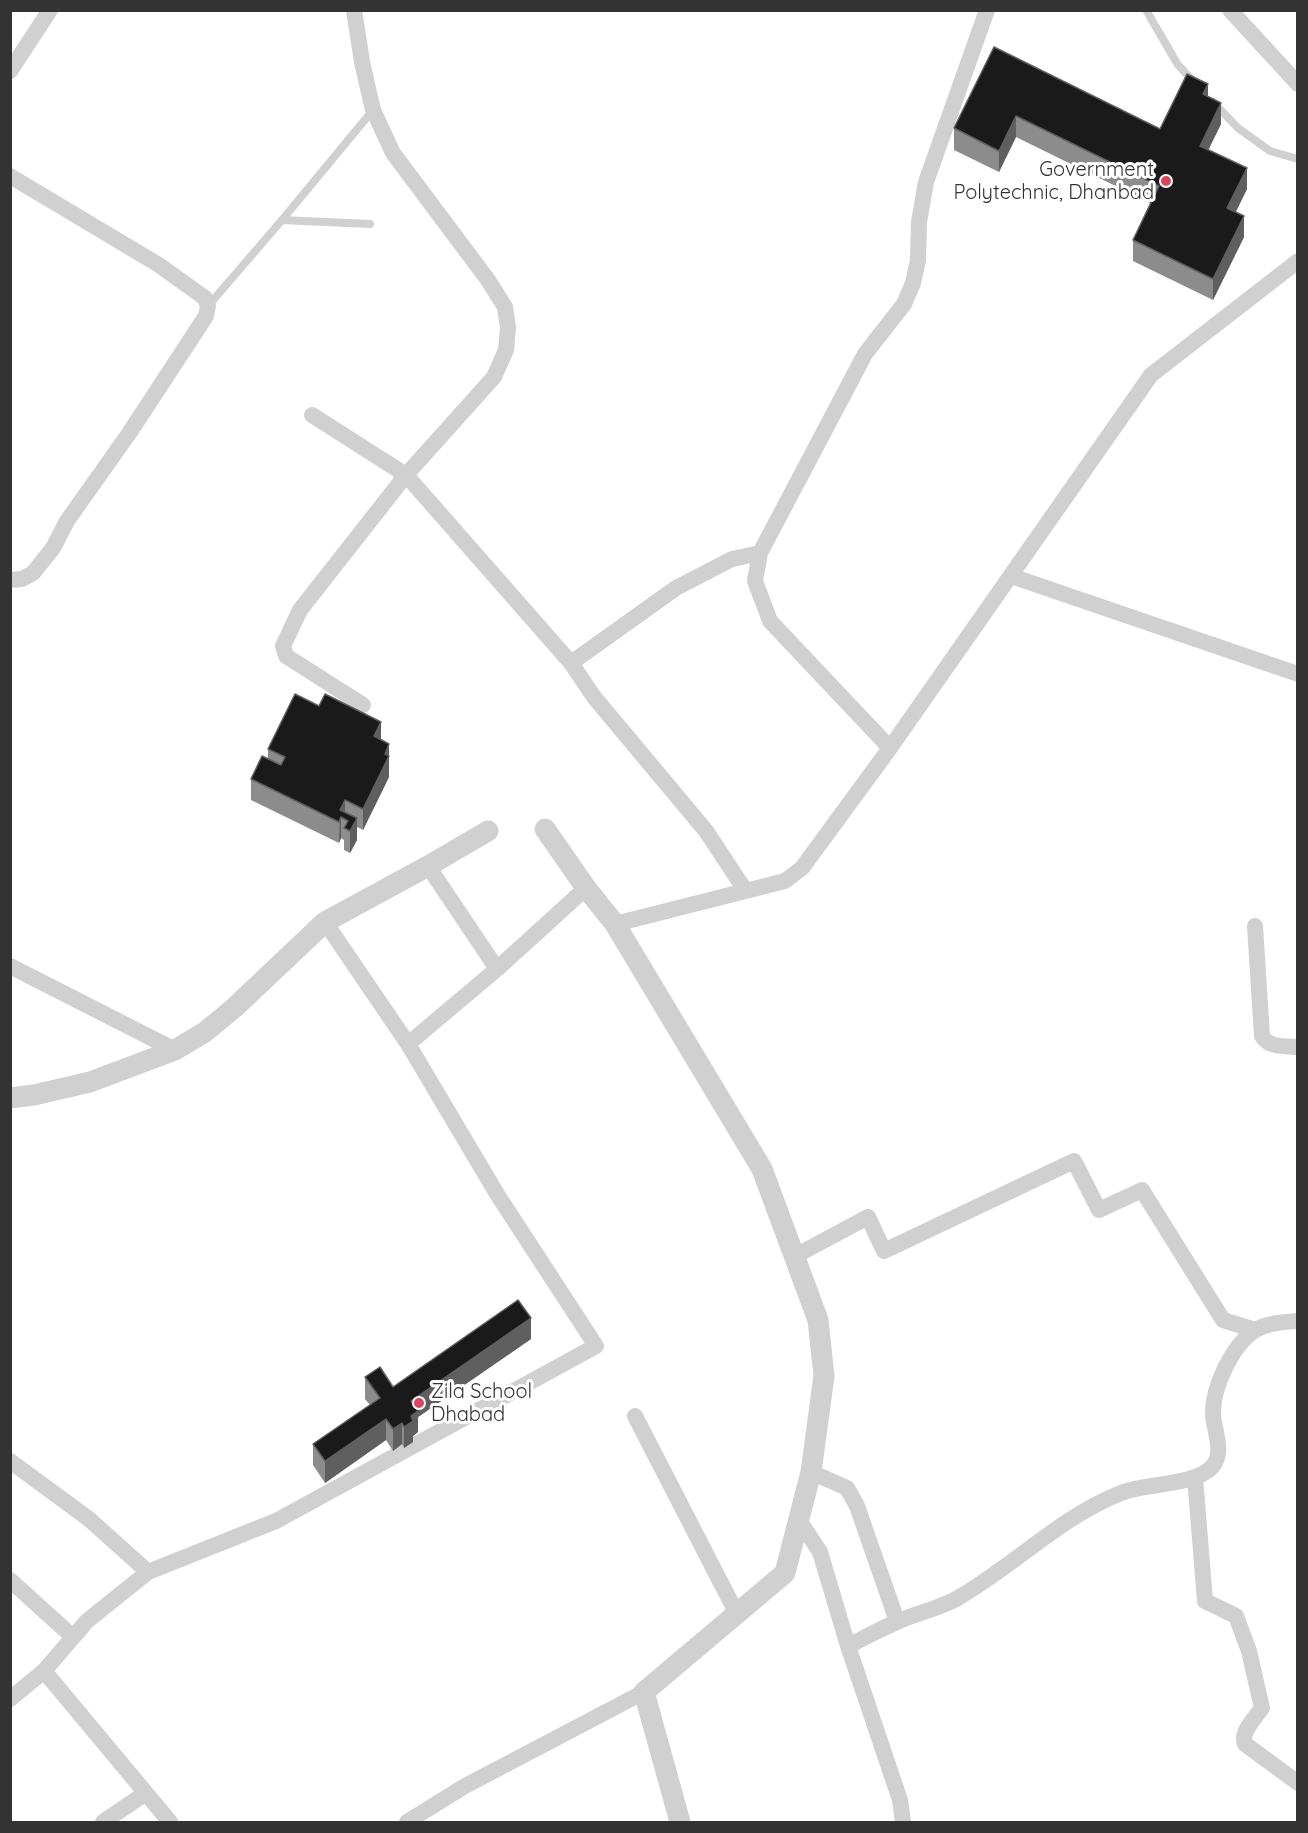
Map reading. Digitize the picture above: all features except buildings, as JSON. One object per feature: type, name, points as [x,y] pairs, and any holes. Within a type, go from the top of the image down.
[{"type":"street","points":[[10,71],[50,10]]},
{"type":"street","points":[[354,10],[362,62],[373,110],[393,153],[488,280],[505,307],[508,328],[506,350],[494,377],[406,475],[300,610],[282,646],[286,656],[363,705]]},
{"type":"street","points":[[891,748],[770,621],[755,580],[760,554],[865,354],[904,304],[913,283],[918,260],[919,222],[926,182],[987,10]]},
{"type":"street","points":[[1230,10],[1298,84]]},
{"type":"street","points":[[10,176],[159,265],[204,298],[208,306],[206,315],[130,432],[66,521],[53,548],[33,573],[22,579],[10,580]]},
{"type":"street","points":[[615,924],[785,880],[802,868],[891,748],[1151,375],[1298,261]]},
{"type":"street","points":[[312,415],[406,475],[571,663],[594,697],[706,831],[745,890]]},
{"type":"street","points":[[571,663],[676,588],[732,559],[760,554]]},
{"type":"street","points":[[1011,576],[1298,674]]},
{"type":"street","points":[[407,1822],[465,1786],[644,1692],[785,1573],[812,1472],[824,1376],[818,1320],[762,1169],[615,924],[586,888],[545,829]]},
{"type":"street","points":[[10,1098],[90,1082],[176,1050],[205,1032],[234,1008],[325,922],[488,831]]},
{"type":"street","points":[[428,866],[497,969]]},
{"type":"street","points":[[408,1044],[497,969],[586,888]]},
{"type":"street","points":[[10,1699],[45,1671],[72,1636],[87,1621],[148,1572],[276,1521],[596,1346],[497,1194],[408,1044],[325,922]]},
{"type":"street","points":[[1255,926],[1262,1036],[1269,1043],[1298,1047]]},
{"type":"street","points":[[10,966],[176,1050]]},
{"type":"street","points":[[795,1256],[868,1217],[884,1251],[1074,1161],[1099,1210],[1142,1190],[1223,1320],[1255,1330]]},
{"type":"street","points":[[848,1646],[897,1621],[955,1600],[1076,1517],[1123,1492],[1195,1477],[1206,1472],[1214,1466],[1218,1457],[1213,1414],[1215,1399],[1222,1375],[1233,1352],[1255,1330],[1277,1323],[1298,1321]]},
{"type":"street","points":[[635,1416],[737,1614]]},
{"type":"street","points":[[10,1461],[89,1519],[148,1572]]},
{"type":"street","points":[[812,1472],[847,1488],[857,1506],[897,1621]]},
{"type":"street","points":[[1195,1477],[1205,1601],[1236,1616],[1249,1651],[1262,1708],[1243,1739],[1245,1744],[1298,1783]]},
{"type":"street","points":[[799,1520],[820,1552],[848,1646],[900,1800],[903,1822]]},
{"type":"street","points":[[10,1580],[72,1636]]},
{"type":"street","points":[[45,1671],[170,1822]]},
{"type":"street","points":[[644,1692],[680,1822]]},
{"type":"street","points":[[103,1822],[146,1793]]},
{"type":"lane","points":[[1146,10],[1178,65],[1200,89]]},
{"type":"lane","points":[[1208,97],[1238,128],[1270,152],[1298,159]]},
{"type":"lane","points":[[208,306],[373,110]]},
{"type":"lane","points":[[282,220],[370,224]]},
{"type":"place","name":"Government Polytechnic, Dhanbad","points":[[1166,181]]},
{"type":"place","name":"Zila School Dhabad","points":[[419,1403]]}]
